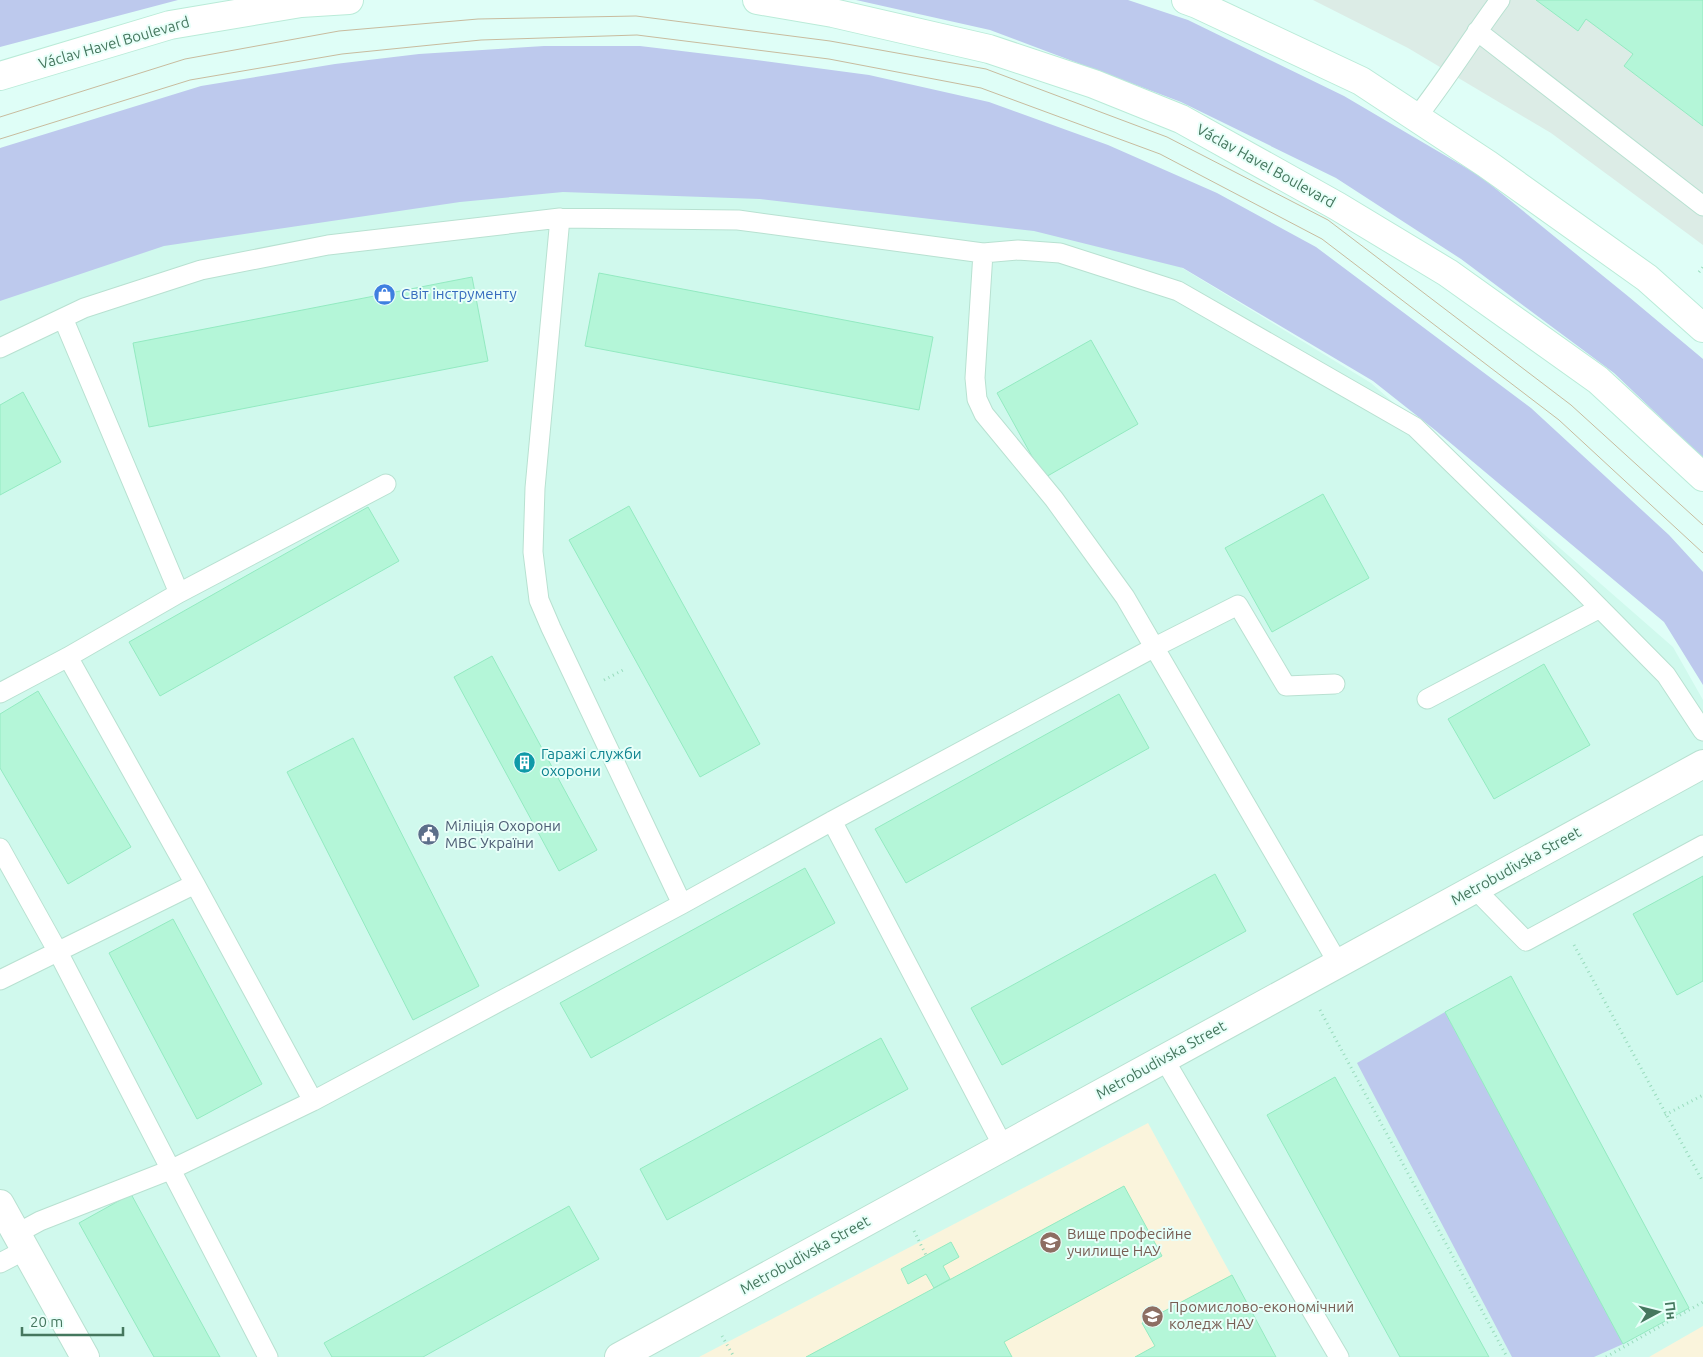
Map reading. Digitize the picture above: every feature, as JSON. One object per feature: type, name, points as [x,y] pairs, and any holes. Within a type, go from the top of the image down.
[{"type":"main road","name":"Václav Havel Boulevard","points":[[0,76],[170,24],[301,3],[349,0]]},
{"type":"main road","name":"Václav Havel Boulevard","points":[[758,0],[833,13],[989,49],[1094,84],[1180,119],[1337,206],[1448,273],[1598,380],[1703,477]]},
{"type":"main road","points":[[1186,0],[1361,81],[1487,164],[1647,278],[1703,328]]},
{"type":"main road","name":"Metrobudivska Street","points":[[631,1354],[1004,1146],[1703,764]]},
{"type":"main road","points":[[0,1204],[85,1357]]},
{"type":"lane","points":[[1416,118],[1439,89],[1500,0]]},
{"type":"lane","points":[[1477,31],[1703,206]]},
{"type":"lane","points":[[560,218],[534,488],[533,552],[539,600],[554,636],[682,904]]},
{"type":"lane","points":[[0,348],[84,308],[201,270],[328,245],[560,218],[738,220],[983,253],[1018,250],[1060,253],[1178,291],[1415,427],[1666,675],[1703,731]]},
{"type":"lane","points":[[983,253],[975,378],[977,399],[984,414],[1054,499],[1125,597],[1338,963]]},
{"type":"lane","points":[[63,318],[179,593]]},
{"type":"lane","points":[[0,693],[68,657],[179,593],[386,484]]},
{"type":"lane","points":[[0,1263],[40,1222],[170,1170],[313,1101],[682,904],[832,821],[1238,605],[1286,686],[1335,684]]},
{"type":"lane","points":[[1427,699],[1600,608]]},
{"type":"lane","points":[[68,657],[195,884],[313,1101]]},
{"type":"lane","points":[[832,821],[1004,1146]]},
{"type":"lane","points":[[1475,889],[1526,941],[1703,845]]},
{"type":"lane","points":[[0,848],[58,952],[268,1357]]},
{"type":"lane","points":[[0,980],[195,884]]},
{"type":"lane","points":[[1164,1059],[1339,1357]]},
{"type":"path","points":[[1699,272],[1703,267]]},
{"type":"path","points":[[1561,922],[1703,1182]]},
{"type":"path","points":[[1320,1010],[1507,1357]]},
{"type":"path","points":[[1666,1115],[1703,1095]]},
{"type":"path","points":[[910,1225],[926,1255]]},
{"type":"path","points":[[1606,1357],[1703,1302]]},
{"type":"path","points":[[719,1331],[734,1357]]},
{"type":"shaded area","points":[[0,0],[178,0],[0,47]]},
{"type":"shaded area","points":[[856,0],[1128,0],[1188,20],[1344,96],[1480,176],[1703,359],[1703,458],[1614,373],[1461,259],[1336,178],[1181,102],[990,30]]},
{"type":"shaded area","points":[[1313,0],[1703,0],[1703,245],[1551,133],[1408,48]]},
{"type":"shaded area","points":[[544,46],[640,46],[748,59],[869,75],[989,102],[1108,145],[1217,193],[1316,247],[1531,408],[1669,535],[1703,572],[1703,685],[1664,622],[1435,430],[1373,381],[1183,268],[1034,231],[760,199],[563,192],[460,202],[164,246],[0,301],[0,148],[201,86],[335,64],[419,54]]},
{"type":"shaded area","points":[[726,174],[1043,223],[1174,263],[1371,383],[1673,647],[1703,700],[1703,759],[607,1357],[0,1357],[0,282],[336,196]]},
{"type":"shaded area","points":[[1703,770],[1703,1357],[630,1357]]},
{"type":"shaded area","points":[[1445,1012],[1623,1344],[1594,1357],[1512,1357],[1357,1063]]},
{"type":"shaded area","name":"Вище професійне училище НАУ","points":[[1148,1123],[1276,1357],[699,1357]]},
{"type":"shaded area","points":[[1703,1326],[1703,1357],[1649,1357]]},
{"type":"building","points":[[1536,0],[1703,0],[1703,126],[1624,66],[1633,54],[1586,19],[1578,31]]},
{"type":"building","points":[[599,273],[933,337],[919,410],[585,346]]},
{"type":"building","points":[[472,277],[488,361],[149,427],[133,343]]},
{"type":"building","points":[[1091,340],[1138,424],[1044,478],[997,393]]},
{"type":"building","points":[[23,392],[61,462],[0,495],[0,405]]},
{"type":"building","points":[[1323,494],[1369,578],[1272,632],[1225,548]]},
{"type":"building","points":[[629,506],[760,744],[700,777],[569,540]]},
{"type":"building","points":[[368,507],[399,561],[160,696],[129,642]]},
{"type":"building","name":"Гаражі служби охорони","points":[[492,656],[597,850],[559,871],[454,677]]},
{"type":"building","points":[[1544,664],[1590,745],[1494,799],[1448,719]]},
{"type":"building","points":[[38,691],[131,847],[68,884],[0,768],[0,714]]},
{"type":"building","points":[[1119,694],[1149,748],[906,883],[875,829]]},
{"type":"building","points":[[353,738],[479,986],[413,1020],[287,772]]},
{"type":"building","points":[[805,868],[835,923],[591,1058],[560,1003]]},
{"type":"building","points":[[1215,874],[1246,931],[1002,1065],[971,1008]]},
{"type":"building","points":[[1703,876],[1703,981],[1677,995],[1633,914]]},
{"type":"building","points":[[173,919],[262,1084],[197,1119],[109,953]]},
{"type":"building","points":[[1511,976],[1689,1308],[1623,1344],[1445,1012]]},
{"type":"building","points":[[881,1038],[908,1089],[667,1220],[640,1169]]},
{"type":"building","points":[[1335,1077],[1489,1357],[1400,1357],[1267,1115]]},
{"type":"building","points":[[1124,1186],[1162,1256],[1004,1342],[1012,1357],[806,1357]]},
{"type":"building","points":[[131,1194],[220,1357],[154,1357],[79,1223]]},
{"type":"building","points":[[569,1206],[599,1259],[423,1357],[332,1357],[324,1343]]},
{"type":"building","points":[[951,1242],[959,1257],[943,1266],[950,1279],[934,1288],[926,1274],[908,1284],[901,1269]]},
{"type":"building","points":[[1232,1275],[1276,1357],[1135,1357],[1155,1346],[1142,1323]]},
{"type":"tram line","points":[[0,117],[185,59],[339,31],[478,19],[636,16],[830,41],[986,69],[1167,137],[1328,220],[1571,405],[1703,525]]},
{"type":"tram line","points":[[0,139],[190,80],[342,54],[481,40],[637,35],[829,59],[981,88],[1160,154],[1322,239],[1559,420],[1703,553]]},
{"type":"place","name":"Світ інструменту","points":[[385,294]]},
{"type":"place","name":"Гаражі служби охорони","points":[[525,763]]},
{"type":"place","name":"Міліція Охорони МВС України","points":[[429,835]]},
{"type":"place","name":"Вище професійне училище НАУ","points":[[1051,1243]]},
{"type":"place","name":"Промислово-економічний коледж НАУ","points":[[1153,1316]]}]
